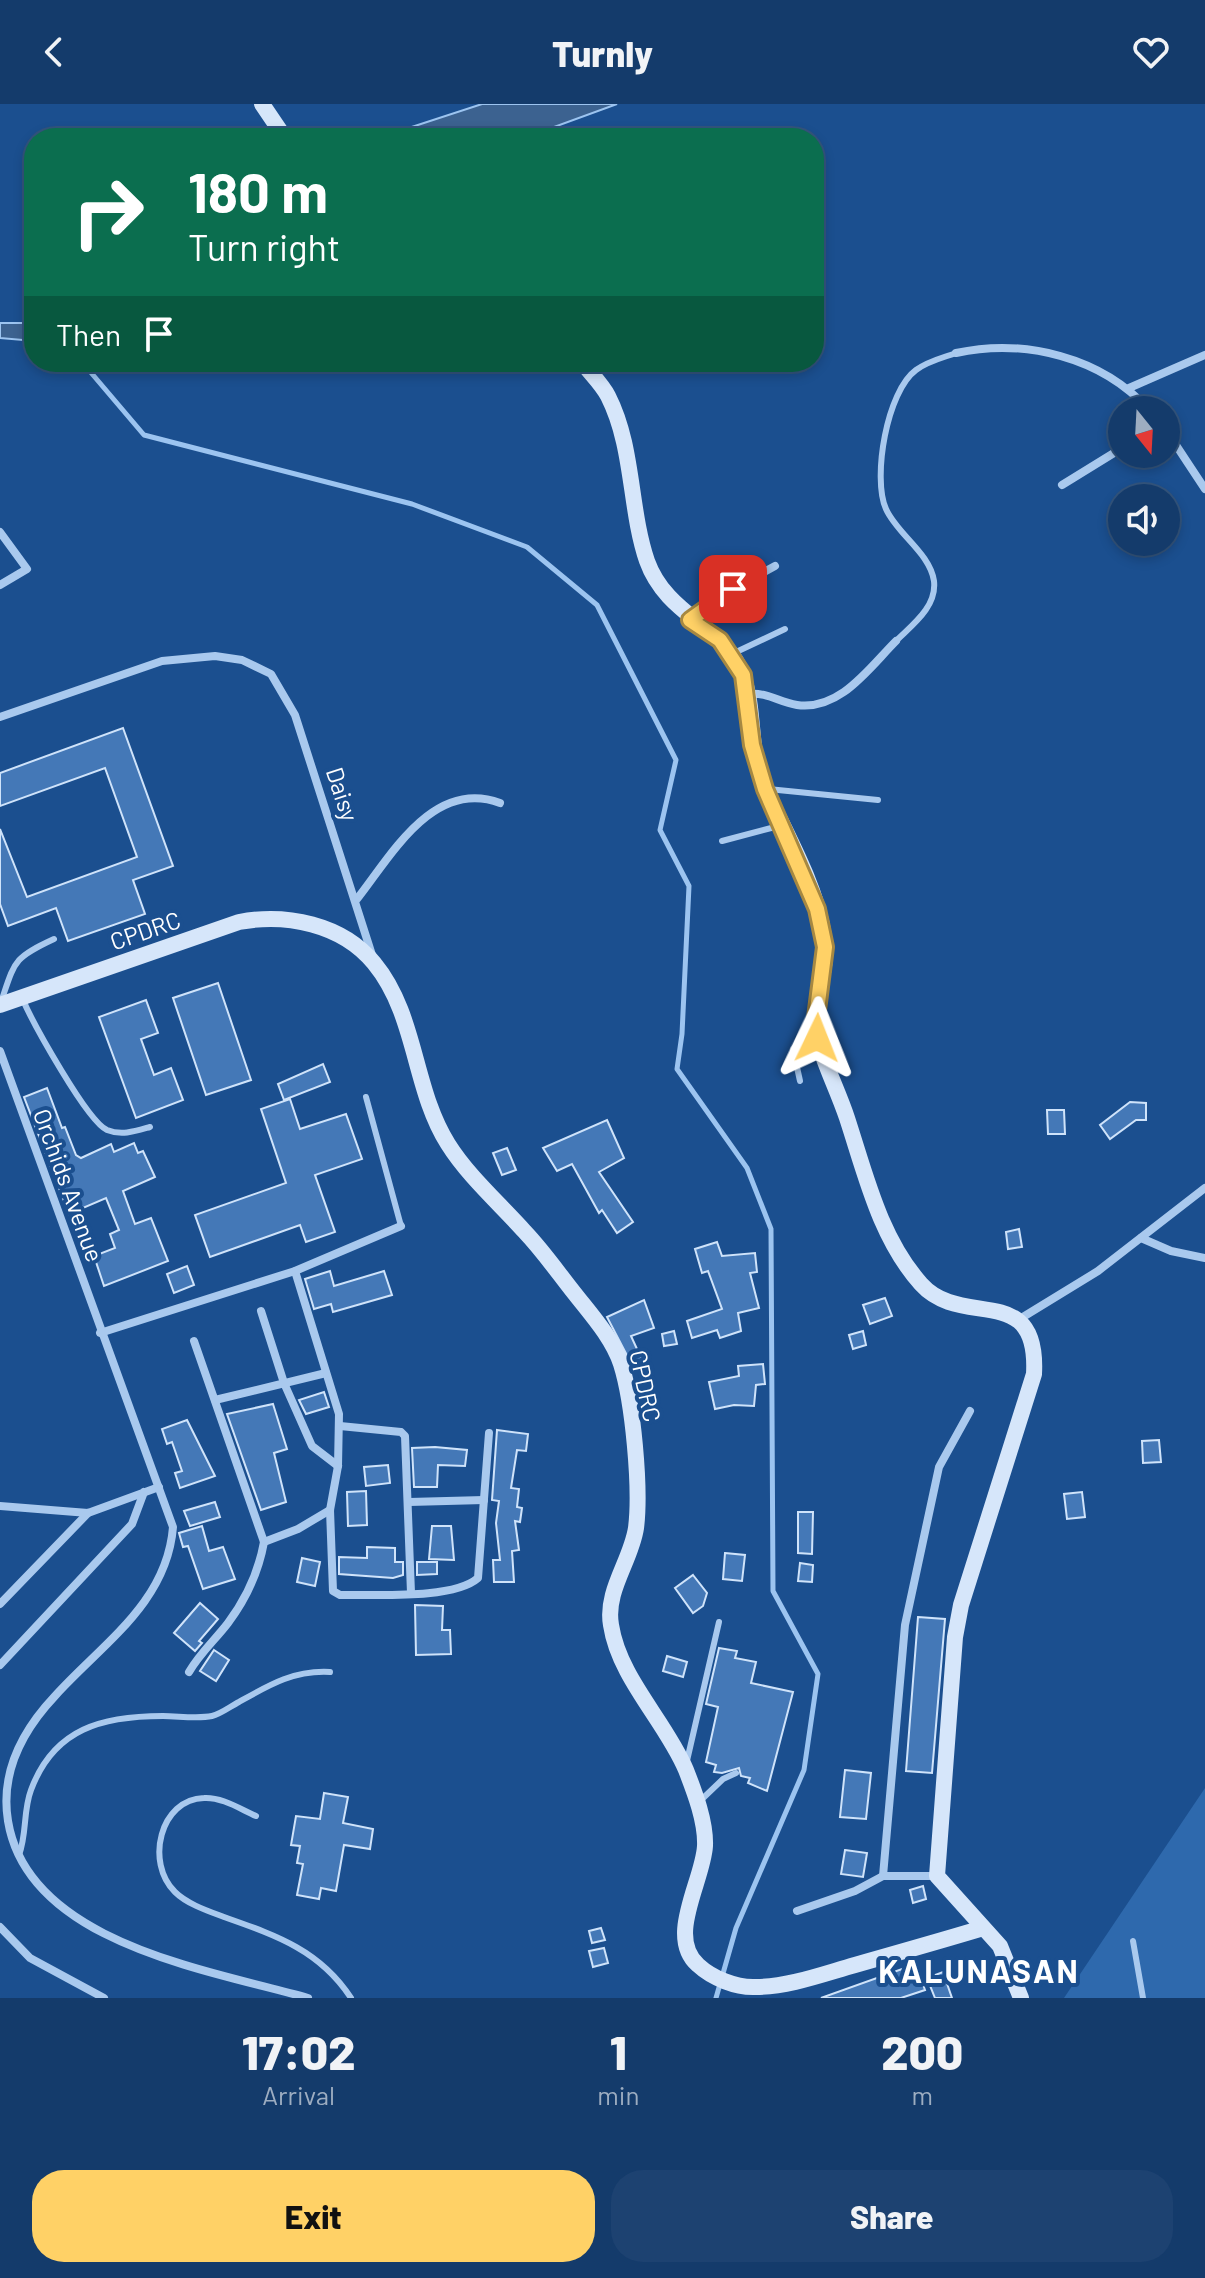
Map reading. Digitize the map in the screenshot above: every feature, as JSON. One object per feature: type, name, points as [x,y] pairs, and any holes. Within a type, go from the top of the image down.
[{"type":"street","points":[[262,104],[278,128]]},
{"type":"street","points":[[956,353],[1007,345],[1036,350],[1061,357],[1129,388],[1136,396]]},
{"type":"street","points":[[1129,388],[1205,355]]},
{"type":"street","points":[[590,372],[608,395],[624,444],[647,561],[660,588],[690,620],[720,640],[743,675],[752,745],[765,789],[808,883],[824,932],[825,960],[815,1026],[874,1203],[900,1255],[923,1286],[954,1305],[1000,1310],[1018,1320],[1033,1344],[1034,1374],[961,1605],[955,1637],[943,1840],[937,1876]]},
{"type":"street","points":[[1180,451],[1205,489]]},
{"type":"street","points":[[1062,485],[1108,457]]},
{"type":"street","points":[[0,532],[27,569],[0,585]]},
{"type":"street","points":[[690,620],[733,589],[775,566]]},
{"type":"street","points":[[747,694],[764,692],[802,706],[825,701],[850,688],[896,641]]},
{"type":"street","name":"Daisy","points":[[0,717],[162,661],[215,656],[242,660],[271,674],[295,715],[357,899],[374,963]]},
{"type":"street","points":[[357,899],[421,819],[439,808],[474,798],[500,803]]},
{"type":"street","name":"CPDRC","points":[[0,1005],[239,922],[264,918],[287,919],[334,933],[374,963],[400,1007],[447,1142],[530,1237],[616,1350],[630,1412],[636,1514],[628,1556],[610,1603],[611,1625],[623,1659],[685,1769],[698,1804],[705,1844],[684,1933],[696,1964],[713,1975],[756,1993],[983,1928]]},
{"type":"street","name":"Orchids Avenue","points":[[0,1051],[173,1527],[171,1548],[162,1575],[125,1627],[36,1719],[8,1767],[5,1805],[18,1859]]},
{"type":"street","points":[[1018,1320],[1098,1271],[1205,1188]]},
{"type":"street","points":[[100,1333],[295,1271],[401,1226]]},
{"type":"street","points":[[1141,1238],[1171,1251],[1205,1258]]},
{"type":"street","points":[[295,1271],[340,1426],[338,1466],[330,1510],[333,1591],[340,1595],[411,1593],[465,1587],[478,1578],[489,1433]]},
{"type":"street","points":[[261,1311],[284,1383],[312,1446],[338,1466]]},
{"type":"street","points":[[189,1672],[200,1652],[229,1622],[259,1568],[264,1542],[194,1341]]},
{"type":"street","points":[[215,1400],[326,1373]]},
{"type":"street","points":[[883,1876],[905,1625],[939,1467],[970,1411]]},
{"type":"street","points":[[340,1426],[401,1432],[405,1436],[411,1593]]},
{"type":"street","points":[[0,1506],[88,1513],[159,1487]]},
{"type":"street","points":[[0,1665],[132,1524],[144,1492]]},
{"type":"street","points":[[409,1502],[484,1500]]},
{"type":"street","points":[[264,1542],[298,1529],[330,1510]]},
{"type":"street","points":[[0,1604],[88,1513]]},
{"type":"street","points":[[18,1859],[47,1897],[80,1921],[178,1962],[308,1998]]},
{"type":"street","points":[[797,1911],[855,1891],[883,1876],[937,1876],[1000,1946],[1021,1998]]},
{"type":"street","points":[[0,1927],[30,1958],[104,1998]]},
{"type":"lane","points":[[896,641],[929,606],[934,581],[923,559],[885,508],[881,495],[882,453],[904,382],[915,370],[956,353]]},
{"type":"lane","points":[[731,655],[785,629]]},
{"type":"lane","points":[[765,789],[878,800]]},
{"type":"lane","points":[[722,841],[783,826]]},
{"type":"lane","points":[[0,1005],[14,963],[22,953],[54,939]]},
{"type":"lane","points":[[22,998],[35,1029],[99,1124],[124,1134],[150,1127]]},
{"type":"lane","points":[[800,1081],[793,1049],[815,1026]]},
{"type":"lane","points":[[366,1097],[401,1226]]},
{"type":"lane","points":[[685,1769],[719,1622]]},
{"type":"lane","points":[[18,1859],[24,1842],[29,1794],[38,1773],[66,1737],[100,1722],[153,1716],[213,1716],[279,1680],[307,1671],[330,1672]]},
{"type":"lane","points":[[698,1804],[706,1791],[736,1773]]},
{"type":"lane","points":[[256,1816],[216,1798],[182,1802],[168,1817],[158,1854],[164,1876],[175,1892],[199,1907],[295,1943],[343,1986],[351,1998]]},
{"type":"lane","points":[[1133,1941],[1143,1998]]},
{"type":"shaded area","points":[[482,104],[617,104],[551,128],[409,128]]},
{"type":"shaded area","points":[[0,323],[24,323],[24,340],[0,338]]},
{"type":"shaded area","points":[[1205,1788],[1205,1998],[1064,1998]]},
{"type":"building","points":[[123,728],[173,866],[133,880],[145,914],[68,941],[56,908],[8,926],[0,904],[0,829],[27,897],[137,857],[105,768],[0,806],[0,773]]},
{"type":"building","points":[[218,983],[251,1080],[206,1095],[173,998]]},
{"type":"building","points":[[146,1000],[158,1033],[141,1039],[154,1075],[171,1068],[183,1100],[136,1118],[99,1017]]},
{"type":"building","points":[[323,1064],[330,1082],[284,1100],[278,1084]]},
{"type":"building","points":[[47,1088],[76,1155],[81,1158],[111,1144],[114,1152],[134,1143],[138,1153],[143,1151],[155,1177],[123,1191],[135,1224],[151,1218],[168,1261],[104,1286],[94,1256],[115,1248],[110,1234],[119,1230],[106,1198],[69,1214],[24,1097]]},
{"type":"building","points":[[290,1099],[300,1129],[346,1114],[362,1159],[315,1175],[335,1232],[306,1242],[300,1225],[210,1257],[195,1215],[286,1183],[261,1109]]},
{"type":"building","points":[[1130,1102],[1146,1103],[1146,1120],[1136,1120],[1110,1139],[1100,1125]]},
{"type":"building","points":[[1047,1110],[1064,1110],[1065,1134],[1048,1134]]},
{"type":"building","points":[[607,1120],[624,1158],[599,1172],[633,1222],[617,1233],[602,1210],[599,1213],[572,1164],[557,1171],[543,1148]]},
{"type":"building","points":[[507,1148],[516,1170],[502,1175],[493,1153]]},
{"type":"building","points":[[1019,1229],[1022,1247],[1008,1249],[1006,1232]]},
{"type":"building","points":[[717,1242],[722,1256],[755,1253],[757,1272],[750,1273],[759,1308],[738,1313],[741,1331],[720,1338],[717,1330],[692,1338],[687,1321],[722,1309],[708,1271],[702,1273],[695,1249]]},
{"type":"building","points":[[187,1266],[194,1285],[174,1293],[167,1274]]},
{"type":"building","points":[[330,1271],[334,1286],[384,1271],[392,1295],[333,1312],[331,1304],[314,1309],[305,1279]]},
{"type":"building","points":[[885,1298],[892,1316],[870,1324],[863,1305]]},
{"type":"building","points":[[644,1300],[654,1328],[631,1336],[643,1362],[633,1367],[607,1317]]},
{"type":"building","points":[[674,1331],[677,1344],[664,1346],[662,1334]]},
{"type":"building","points":[[863,1331],[866,1345],[853,1349],[849,1335]]},
{"type":"building","points":[[763,1364],[765,1384],[756,1385],[754,1406],[734,1405],[715,1409],[709,1382],[739,1376],[738,1366]]},
{"type":"building","points":[[324,1392],[329,1407],[306,1414],[299,1400]]},
{"type":"building","points":[[273,1404],[287,1449],[274,1453],[286,1502],[261,1510],[227,1414]]},
{"type":"building","points":[[187,1420],[215,1476],[180,1488],[175,1473],[182,1471],[172,1442],[167,1444],[162,1429]]},
{"type":"building","points":[[497,1430],[528,1434],[526,1451],[517,1450],[511,1488],[519,1489],[517,1507],[522,1508],[520,1522],[515,1521],[519,1550],[512,1551],[514,1582],[494,1582],[493,1560],[500,1560],[496,1523],[499,1501],[492,1500]]},
{"type":"building","points":[[1159,1440],[1161,1462],[1143,1463],[1142,1441]]},
{"type":"building","points":[[412,1448],[467,1450],[465,1466],[438,1465],[437,1487],[414,1487]]},
{"type":"building","points":[[388,1465],[390,1483],[366,1486],[364,1467]]},
{"type":"building","points":[[366,1491],[367,1525],[348,1526],[347,1492]]},
{"type":"building","points":[[1082,1492],[1085,1517],[1067,1519],[1064,1494]]},
{"type":"building","points":[[215,1502],[220,1517],[190,1526],[184,1511]]},
{"type":"building","points":[[798,1512],[813,1512],[812,1554],[798,1553]]},
{"type":"building","points":[[202,1526],[209,1551],[223,1547],[235,1579],[203,1589],[188,1546],[183,1547],[179,1533]]},
{"type":"building","points":[[432,1526],[451,1526],[454,1560],[429,1559]]},
{"type":"building","points":[[367,1547],[395,1548],[395,1562],[403,1562],[403,1575],[393,1578],[339,1574],[339,1557],[367,1558]]},
{"type":"building","points":[[725,1553],[745,1555],[742,1581],[723,1579]]},
{"type":"building","points":[[302,1558],[320,1562],[315,1586],[297,1582]]},
{"type":"building","points":[[417,1562],[437,1562],[437,1574],[417,1575]]},
{"type":"building","points":[[800,1563],[813,1565],[812,1582],[798,1581]]},
{"type":"building","points":[[693,1575],[707,1593],[703,1606],[693,1613],[675,1588]]},
{"type":"building","points":[[200,1603],[218,1619],[199,1641],[202,1643],[195,1651],[174,1633]]},
{"type":"building","points":[[415,1605],[443,1606],[442,1630],[450,1630],[451,1654],[416,1655]]},
{"type":"building","points":[[918,1617],[945,1619],[932,1773],[906,1771]]},
{"type":"building","points":[[719,1648],[737,1651],[735,1658],[756,1662],[751,1683],[793,1692],[767,1791],[748,1783],[750,1778],[741,1776],[739,1768],[714,1772],[716,1765],[706,1762],[718,1707],[706,1704]]},
{"type":"building","points":[[214,1650],[229,1660],[216,1681],[200,1671]]},
{"type":"building","points":[[667,1656],[687,1662],[683,1677],[663,1671]]},
{"type":"building","points":[[845,1770],[871,1773],[866,1819],[840,1817]]},
{"type":"building","points":[[324,1793],[348,1797],[343,1823],[373,1829],[370,1849],[344,1845],[336,1891],[321,1888],[319,1899],[297,1895],[303,1864],[297,1863],[300,1846],[291,1845],[296,1816],[320,1819]]},
{"type":"building","points":[[845,1850],[867,1853],[863,1877],[841,1874]]},
{"type":"building","points":[[923,1886],[926,1899],[913,1903],[910,1890]]},
{"type":"building","points":[[601,1928],[605,1940],[592,1943],[589,1931]]},
{"type":"building","points":[[604,1948],[608,1963],[593,1967],[589,1951]]},
{"type":"building","points":[[916,1964],[925,1990],[901,1998],[821,1998]]},
{"type":"building","points":[[943,1972],[952,1998],[935,1998],[927,1978]]},
{"type":"waterway","points":[[90,372],[144,435],[412,504],[527,547],[597,605],[676,760],[660,830],[689,886],[682,1034],[677,1069],[747,1168],[771,1229],[773,1591],[818,1674],[804,1770],[736,1928],[716,1998]]},
{"type":"district","name":"KALUNASAN","points":[[979,1970]]},
{"type":"route","points":[[733,589],[690,620],[720,640],[743,675],[752,745],[765,789],[808,883],[824,932],[825,960],[815,1026],[817,1038]]}]
